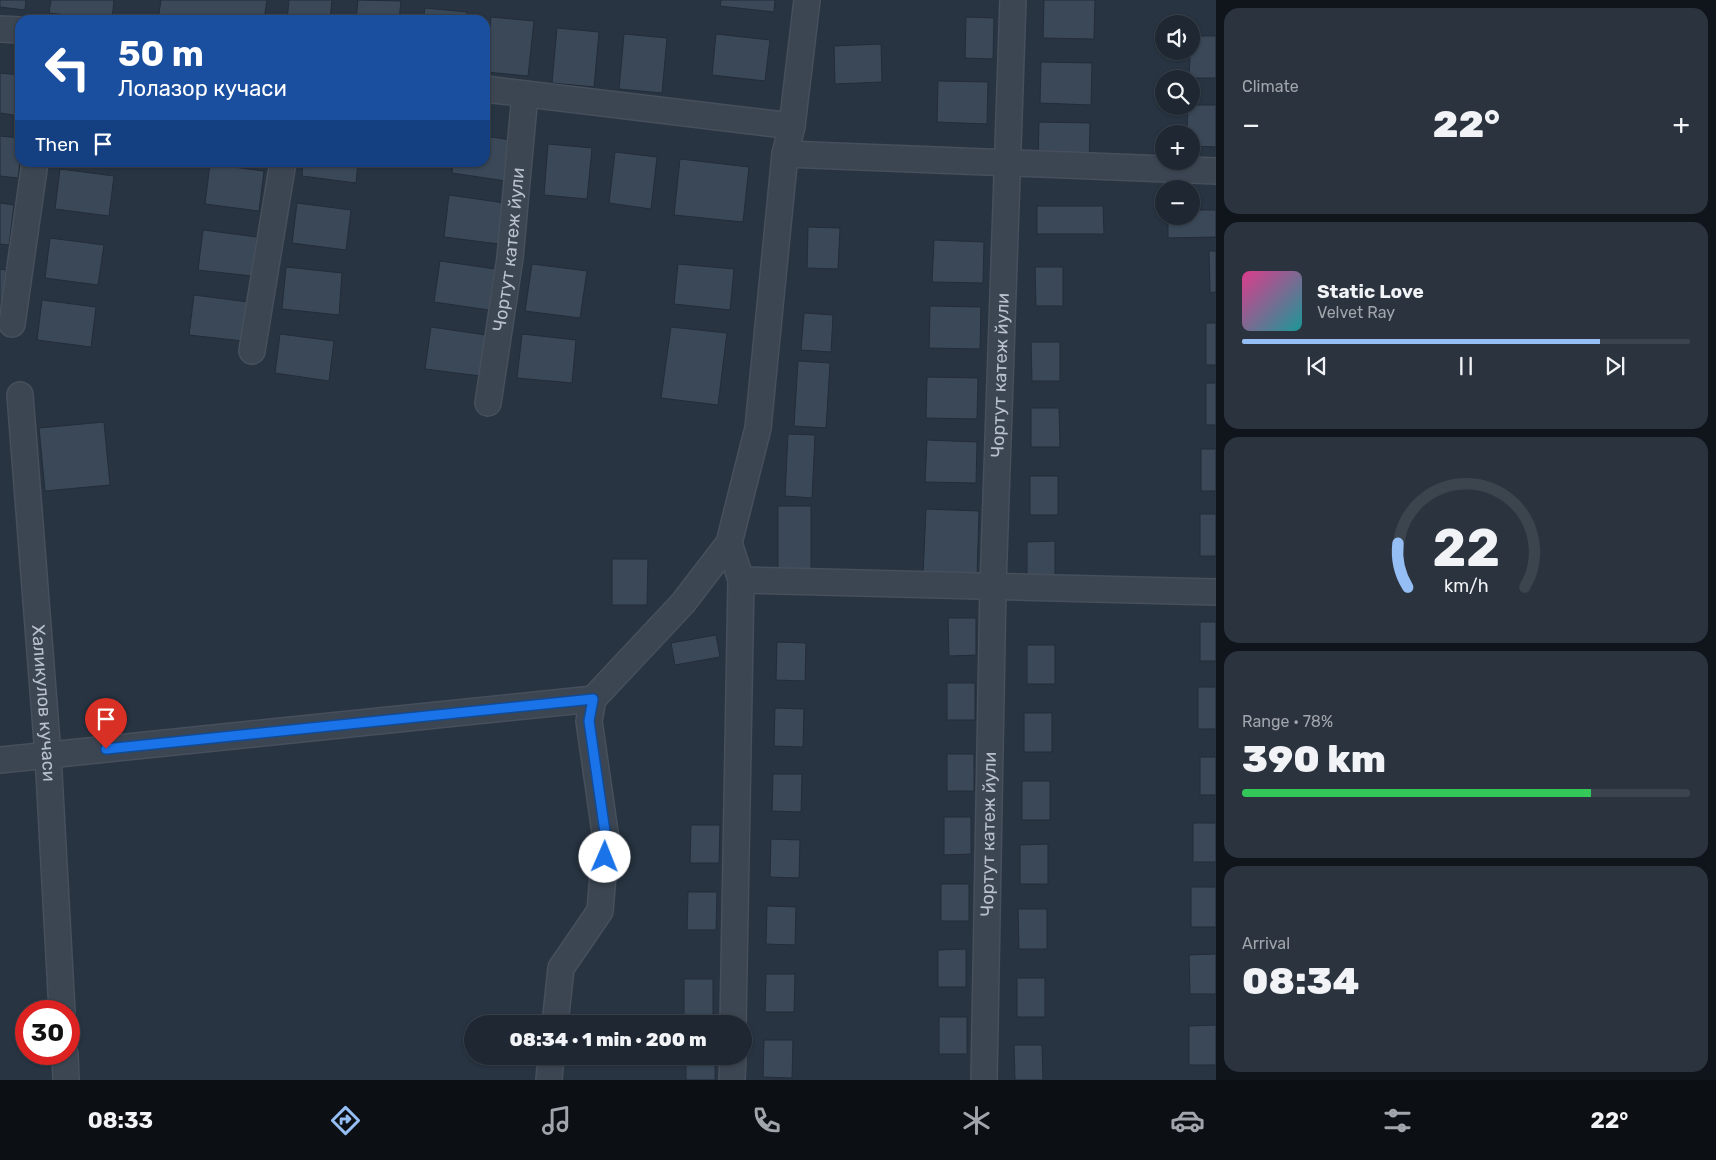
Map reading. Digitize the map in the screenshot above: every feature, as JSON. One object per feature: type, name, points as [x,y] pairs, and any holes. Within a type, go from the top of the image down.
[{"type":"street","points":[[556,1015],[561,968],[600,911],[606,839],[589,721],[593,699],[683,603],[729,543],[758,428],[785,154],[792,126],[807,0]]},
{"type":"street","name":"Чортут катеж йули","points":[[984,1080],[993,586],[1013,0]]},
{"type":"street","points":[[0,29],[15,30]]},
{"type":"street","points":[[490,90],[792,126]]},
{"type":"street","name":"Чортут катеж йули","points":[[488,403],[510,258],[526,94]]},
{"type":"street","points":[[785,154],[1216,171]]},
{"type":"street","points":[[12,324],[34,167]]},
{"type":"street","points":[[252,351],[282,167]]},
{"type":"street","name":"Халикулов кучаси","points":[[20,395],[48,755],[61,1000]]},
{"type":"street","points":[[729,543],[741,580],[733,1015]]},
{"type":"street","points":[[741,580],[1216,592]]},
{"type":"street","points":[[0,760],[593,699]]},
{"type":"street","points":[[65,1065],[66,1080]]},
{"type":"street","points":[[549,1080],[550,1065]]},
{"type":"street","points":[[732,1080],[733,1065]]},
{"type":"building","points":[[0,0],[26,0],[25,10],[0,7]]},
{"type":"building","points":[[51,0],[114,0],[112,15],[49,13]]},
{"type":"building","points":[[161,0],[267,0],[265,15],[159,15]]},
{"type":"building","points":[[289,0],[332,0],[330,15],[288,15]]},
{"type":"building","points":[[358,0],[401,1],[400,15],[356,15]]},
{"type":"building","points":[[721,0],[775,0],[774,12],[720,6]]},
{"type":"building","points":[[1044,0],[1095,0],[1094,39],[1043,38]]},
{"type":"building","points":[[425,8],[467,12],[467,15],[424,15]]},
{"type":"building","points":[[491,17],[534,21],[528,76],[490,72]]},
{"type":"building","points":[[966,17],[994,18],[993,59],[965,58]]},
{"type":"building","points":[[557,28],[599,32],[594,87],[552,83]]},
{"type":"building","points":[[624,34],[667,38],[662,93],[619,89]]},
{"type":"building","points":[[716,34],[770,40],[765,81],[712,75]]},
{"type":"building","points":[[1200,36],[1216,36],[1216,78],[1200,78],[1200,70],[1189,70],[1190,60],[1200,60]]},
{"type":"building","points":[[881,44],[882,82],[835,84],[834,46]]},
{"type":"building","points":[[1041,62],[1092,63],[1091,105],[1040,103]]},
{"type":"building","points":[[0,73],[15,74],[15,115],[0,113]]},
{"type":"building","points":[[938,81],[988,82],[987,124],[937,122]]},
{"type":"building","points":[[1200,105],[1216,105],[1216,147],[1200,146],[1200,125],[1187,125],[1188,115],[1200,115]]},
{"type":"building","points":[[1039,122],[1090,123],[1089,165],[1038,164]]},
{"type":"building","points":[[0,136],[15,138],[15,167],[19,167],[18,178],[0,176]]},
{"type":"building","points":[[490,137],[512,140],[506,181],[452,173],[453,167],[490,167]]},
{"type":"building","points":[[548,144],[592,148],[587,199],[544,195]]},
{"type":"building","points":[[615,152],[657,157],[651,209],[609,203]]},
{"type":"building","points":[[680,159],[749,167],[743,222],[674,215]]},
{"type":"building","points":[[210,167],[233,167],[264,171],[259,211],[205,204]]},
{"type":"building","points":[[303,167],[358,167],[356,183],[302,176]]},
{"type":"building","points":[[60,169],[114,176],[109,216],[55,209]]},
{"type":"building","points":[[449,195],[505,203],[499,244],[444,237]]},
{"type":"building","points":[[0,203],[14,205],[9,245],[0,244]]},
{"type":"building","points":[[297,203],[351,210],[346,250],[292,243]]},
{"type":"building","points":[[1037,206],[1103,206],[1104,234],[1037,234]]},
{"type":"building","points":[[1200,210],[1216,210],[1216,237],[1168,238],[1168,225],[1200,225]]},
{"type":"building","points":[[808,227],[840,228],[838,269],[807,268]]},
{"type":"building","points":[[203,230],[257,237],[252,276],[198,270]]},
{"type":"building","points":[[50,238],[104,245],[98,285],[45,278]]},
{"type":"building","points":[[934,240],[984,242],[983,283],[932,282]]},
{"type":"building","points":[[1209,251],[1216,251],[1216,292],[1210,293]]},
{"type":"building","points":[[440,261],[495,269],[489,310],[434,302]]},
{"type":"building","points":[[532,264],[587,271],[580,318],[525,311]]},
{"type":"building","points":[[678,264],[734,269],[730,310],[674,304]]},
{"type":"building","points":[[286,267],[342,273],[339,315],[282,309]]},
{"type":"building","points":[[1035,267],[1063,267],[1063,306],[1036,306]]},
{"type":"building","points":[[0,269],[6,270],[1,310],[0,309]]},
{"type":"building","points":[[194,295],[248,302],[243,341],[189,335]]},
{"type":"building","points":[[42,300],[96,307],[91,347],[37,340]]},
{"type":"building","points":[[930,306],[981,307],[980,349],[929,348]]},
{"type":"building","points":[[804,313],[833,315],[831,352],[801,350]]},
{"type":"building","points":[[1206,323],[1216,323],[1216,365],[1206,365]]},
{"type":"building","points":[[431,327],[486,335],[480,376],[425,369]]},
{"type":"building","points":[[671,327],[727,333],[718,405],[661,398]]},
{"type":"building","points":[[280,334],[334,341],[329,381],[275,373]]},
{"type":"building","points":[[522,334],[576,340],[572,383],[517,378]]},
{"type":"building","points":[[1031,342],[1060,342],[1060,381],[1032,381]]},
{"type":"building","points":[[798,361],[830,363],[826,428],[794,426]]},
{"type":"building","points":[[927,377],[978,378],[977,419],[926,418]]},
{"type":"building","points":[[1206,383],[1216,383],[1216,425],[1206,425]]},
{"type":"building","points":[[1031,408],[1059,408],[1060,447],[1031,447]]},
{"type":"building","points":[[104,422],[110,485],[45,491],[39,428]]},
{"type":"building","points":[[788,434],[815,435],[812,498],[785,496]]},
{"type":"building","points":[[927,440],[977,442],[976,483],[925,482]]},
{"type":"building","points":[[1201,449],[1216,449],[1216,491],[1201,491]]},
{"type":"building","points":[[1030,476],[1058,476],[1058,515],[1030,515]]},
{"type":"building","points":[[778,506],[811,506],[811,572],[778,572]]},
{"type":"building","points":[[926,509],[979,511],[977,577],[923,575]]},
{"type":"building","points":[[1200,514],[1216,514],[1216,556],[1200,556]]},
{"type":"building","points":[[1055,541],[1055,581],[1027,581],[1027,542]]},
{"type":"building","points":[[612,559],[648,559],[647,605],[612,605]]},
{"type":"building","points":[[948,618],[976,618],[976,655],[949,656]]},
{"type":"building","points":[[1200,622],[1216,622],[1216,661],[1200,661]]},
{"type":"building","points":[[716,635],[720,657],[675,665],[671,643]]},
{"type":"building","points":[[777,642],[806,643],[805,681],[776,680]]},
{"type":"building","points":[[1027,645],[1055,645],[1055,684],[1027,684]]},
{"type":"building","points":[[947,683],[975,683],[975,720],[947,720]]},
{"type":"building","points":[[1198,687],[1216,687],[1216,729],[1198,729]]},
{"type":"building","points":[[775,708],[804,709],[803,747],[774,746]]},
{"type":"building","points":[[1024,713],[1052,713],[1052,752],[1024,752]]},
{"type":"building","points":[[947,754],[974,754],[974,791],[947,791]]},
{"type":"building","points":[[1200,757],[1216,757],[1216,795],[1200,795]]},
{"type":"building","points":[[773,774],[802,774],[801,812],[772,811]]},
{"type":"building","points":[[1022,781],[1050,781],[1050,820],[1022,820]]},
{"type":"building","points":[[944,817],[971,817],[971,854],[944,855]]},
{"type":"building","points":[[1193,823],[1216,823],[1216,862],[1193,862]]},
{"type":"building","points":[[691,825],[720,825],[719,863],[690,863]]},
{"type":"building","points":[[771,839],[800,840],[799,878],[770,877]]},
{"type":"building","points":[[1048,844],[1048,884],[1020,884],[1020,845]]},
{"type":"building","points":[[941,884],[969,884],[969,921],[941,921]]},
{"type":"building","points":[[1191,887],[1216,887],[1216,927],[1191,927]]},
{"type":"building","points":[[688,892],[717,892],[716,930],[687,930]]},
{"type":"building","points":[[767,906],[796,907],[795,945],[766,944]]},
{"type":"building","points":[[1018,909],[1047,909],[1047,949],[1019,949]]},
{"type":"building","points":[[966,949],[966,987],[938,987],[938,950]]},
{"type":"building","points":[[1216,954],[1216,994],[1190,994],[1189,955]]},
{"type":"building","points":[[766,974],[795,974],[794,1012],[765,1012]]},
{"type":"building","points":[[1017,978],[1045,978],[1045,1017],[1017,1017]]},
{"type":"building","points":[[684,979],[713,979],[713,1015],[684,1015]]},
{"type":"building","points":[[939,1017],[967,1017],[967,1054],[939,1054]]},
{"type":"building","points":[[1216,1025],[1216,1065],[1189,1065],[1189,1026]]},
{"type":"building","points":[[764,1040],[793,1040],[792,1078],[763,1077]]},
{"type":"building","points":[[1014,1045],[1042,1045],[1043,1080],[1015,1080]]},
{"type":"building","points":[[686,1065],[715,1065],[715,1080],[686,1080]]},
{"type":"route","points":[[106,749],[593,699],[589,721],[606,839],[605,857]]}]
